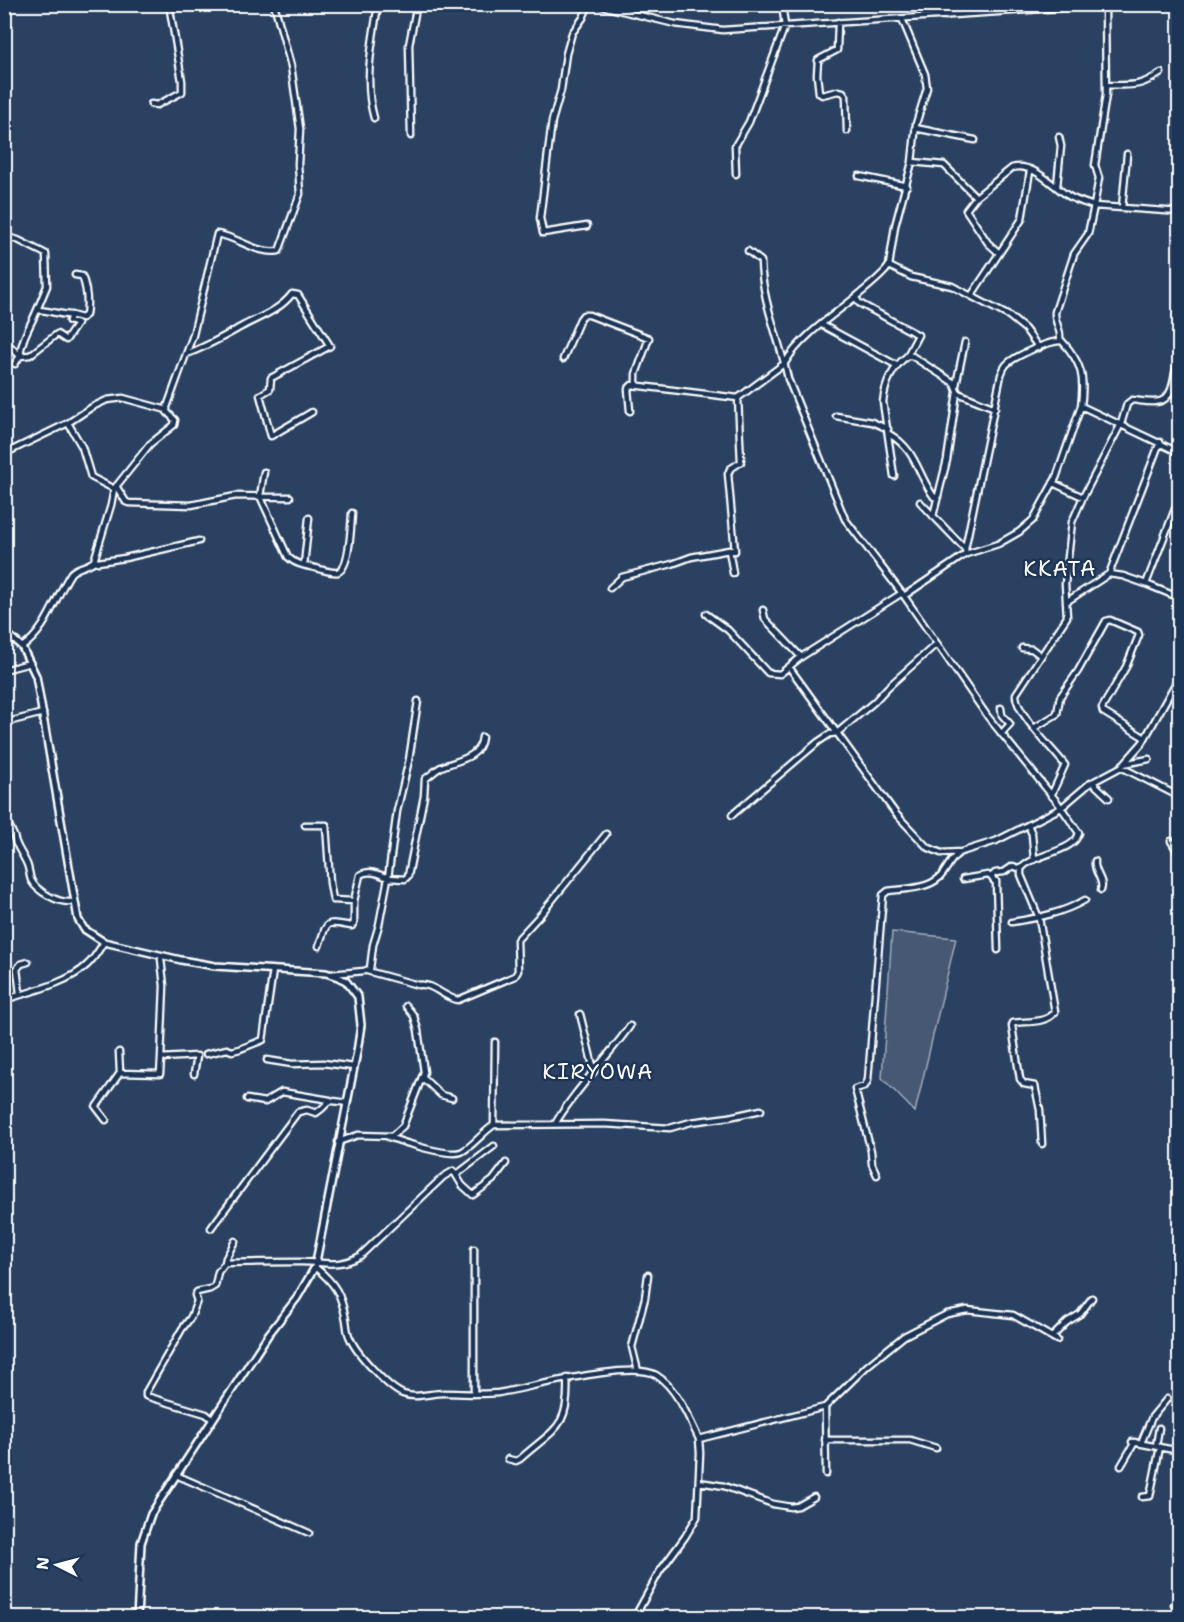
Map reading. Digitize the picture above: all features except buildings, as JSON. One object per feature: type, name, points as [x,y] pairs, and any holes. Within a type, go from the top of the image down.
[{"type":"street","points":[[151,104],[157,105],[182,92],[169,4]]},
{"type":"street","points":[[167,410],[199,312],[217,234],[227,235],[268,253],[279,251],[300,194],[298,164],[300,129],[297,98],[274,4]]},
{"type":"street","points":[[374,118],[369,59],[378,4]]},
{"type":"street","points":[[411,136],[409,45],[417,4]]},
{"type":"street","points":[[587,226],[543,233],[540,218],[552,121],[561,90],[566,54],[572,33],[592,4],[675,24],[740,30],[1041,7],[1121,4]]},
{"type":"street","points":[[736,174],[735,146],[749,122],[785,26],[782,4]]},
{"type":"street","points":[[945,4],[946,16]]},
{"type":"street","points":[[1060,341],[1061,332],[1055,321],[1055,312],[1075,252],[1088,234],[1099,178],[1095,165],[1106,85],[1105,6]]},
{"type":"street","points":[[630,411],[628,387],[636,385],[738,398],[785,363],[790,355],[856,298],[888,266],[895,226],[907,186],[915,128],[926,95],[927,80],[902,19]]},
{"type":"street","points":[[838,22],[837,50],[818,60],[817,85],[822,95],[838,91],[843,92],[846,96],[847,131]]},
{"type":"street","points":[[1106,85],[1138,86],[1161,73]]},
{"type":"street","points":[[915,128],[975,140]]},
{"type":"street","points":[[1057,186],[1061,146],[1059,137]]},
{"type":"street","points":[[1122,208],[1127,154]]},
{"type":"street","points":[[912,162],[944,165],[976,197]]},
{"type":"street","points":[[999,253],[988,243],[966,210],[976,197],[1012,168],[1018,166],[1036,172],[1067,195],[1094,206],[1179,212]]},
{"type":"street","points":[[971,296],[1022,219],[1030,171]]},
{"type":"street","points":[[859,176],[907,186]]},
{"type":"street","points":[[4,236],[18,240],[46,254],[47,286],[21,344],[20,356],[15,364]]},
{"type":"street","points":[[748,251],[761,261],[766,299],[788,379],[845,519],[903,594],[1001,734],[1079,833],[1078,837],[1066,847],[1034,860],[1020,869]]},
{"type":"street","points":[[888,266],[911,277],[952,286],[971,296],[1016,321],[1040,348]]},
{"type":"street","points":[[37,310],[82,318],[86,315],[82,276],[75,275]]},
{"type":"street","points":[[186,354],[213,343],[271,312],[285,303],[292,294],[298,295],[330,346],[271,378],[270,389],[260,395],[272,436],[312,412]]},
{"type":"street","points":[[856,298],[859,303],[918,335],[907,356],[896,364],[884,393],[884,412],[894,476]]},
{"type":"street","points":[[20,356],[30,355],[57,334],[66,340],[77,324],[69,321],[71,315]]},
{"type":"street","points":[[563,359],[580,319],[583,315],[588,315],[649,338],[636,374],[636,385]]},
{"type":"street","points":[[822,325],[896,364]]},
{"type":"street","points":[[965,552],[1004,367],[1010,361],[1060,341]]},
{"type":"street","points":[[706,614],[728,630],[768,673],[780,674],[801,657],[903,594],[965,552],[998,543],[1027,526],[1037,515],[1053,483],[1081,406],[1083,385],[1081,368],[1060,341]]},
{"type":"street","points":[[933,516],[947,460],[957,392],[956,385],[965,342]]},
{"type":"street","points":[[4,345],[10,346],[20,356]]},
{"type":"street","points":[[907,356],[912,356],[956,385]]},
{"type":"street","points":[[1051,796],[1065,765],[1034,728],[1017,704],[1015,696],[1067,617],[1067,556],[1072,522],[1121,424],[1127,404],[1130,400],[1159,403],[1167,397],[1173,386],[1179,360]]},
{"type":"street","points":[[957,392],[995,408]]},
{"type":"street","points":[[4,454],[68,423],[107,400],[123,398],[167,410],[175,420],[174,425],[150,444],[115,488],[94,561]]},
{"type":"street","points":[[610,588],[622,577],[691,557],[729,550],[735,551],[729,474],[730,469],[741,462],[738,398]]},
{"type":"street","points":[[1081,406],[1179,453]]},
{"type":"street","points":[[836,416],[872,422],[901,441],[915,459],[927,487],[934,497],[938,497]]},
{"type":"street","points":[[68,423],[82,447],[91,477],[115,488],[126,502],[191,505],[230,496],[290,497]]},
{"type":"street","points":[[1066,602],[1109,574],[1160,442]]},
{"type":"street","points":[[264,472],[260,496],[288,557],[293,562],[333,572],[338,572],[343,568],[348,555],[352,513]]},
{"type":"street","points":[[1053,483],[1083,497]]},
{"type":"street","points":[[1146,584],[1179,496]]},
{"type":"street","points":[[920,502],[965,552]]},
{"type":"street","points":[[304,565],[309,518]]},
{"type":"street","points":[[22,647],[32,641],[39,632],[71,573],[77,567],[94,561],[125,558],[199,541]]},
{"type":"street","points":[[729,550],[733,573]]},
{"type":"street","points":[[1109,574],[1123,576],[1179,598]]},
{"type":"street","points":[[763,610],[765,619],[801,657]]},
{"type":"street","points":[[1034,728],[1057,714],[1060,697],[1078,671],[1106,621],[1110,620],[1138,632],[1139,635],[1126,667],[1102,708],[1103,712],[1145,738]]},
{"type":"street","points":[[4,631],[22,647],[36,676],[78,919],[84,929],[104,942],[194,962],[331,975],[367,971],[418,985],[424,984],[448,998],[458,1000],[515,976],[518,971],[517,939],[541,914],[606,834]]},
{"type":"street","points":[[732,815],[812,747],[830,734],[837,733],[934,646],[938,645]]},
{"type":"street","points":[[1022,648],[1032,649],[1041,656]]},
{"type":"street","points":[[4,670],[30,663]]},
{"type":"street","points":[[789,667],[896,814],[927,848],[941,853],[961,852],[996,841],[1061,808],[1092,782],[1122,765],[1149,759]]},
{"type":"street","points":[[1122,765],[1145,738],[1179,675]]},
{"type":"street","points":[[367,971],[371,966],[373,945],[388,878],[397,811],[409,760],[418,701]]},
{"type":"street","points":[[1001,708],[1002,715],[1010,724],[1001,734]]},
{"type":"street","points":[[4,723],[43,713]]},
{"type":"street","points":[[320,946],[324,929],[331,922],[352,926],[354,924],[354,901],[362,873],[374,873],[388,878],[405,879],[408,876],[424,796],[425,779],[437,769],[470,756],[481,746],[482,737]]},
{"type":"street","points":[[1122,765],[1179,797]]},
{"type":"street","points":[[1092,782],[1109,798]]},
{"type":"street","points":[[4,814],[26,862],[32,882],[58,900],[64,903],[71,902]]},
{"type":"street","points":[[305,825],[326,825],[333,900],[354,901]]},
{"type":"street","points":[[1028,825],[1033,842],[1034,860]]},
{"type":"street","points":[[1171,842],[1179,860]]},
{"type":"street","points":[[877,1175],[872,1164],[871,1151],[855,1089],[868,1084],[883,895],[888,891],[933,882],[961,852]]},
{"type":"street","points":[[1095,861],[1094,867],[1103,885],[1101,890]]},
{"type":"street","points":[[991,877],[995,873],[1004,872],[1014,866],[1020,869]]},
{"type":"street","points":[[1020,869],[1039,918],[1055,1012],[1052,1017],[1025,1024],[1013,1023],[1011,1026],[1020,1079],[1024,1084],[1035,1086],[1040,1110],[1042,1144]]},
{"type":"street","points":[[963,879],[988,875],[996,881],[998,950]]},
{"type":"street","points":[[1012,922],[1039,918],[1076,906],[1085,900]]},
{"type":"street","points":[[1179,925],[1177,927],[1179,936]]},
{"type":"street","points":[[4,1000],[79,971],[91,961],[104,942]]},
{"type":"street","points":[[161,959],[164,986],[161,1058],[197,1056],[194,1074]]},
{"type":"street","points":[[20,993],[17,969],[21,964],[28,962]]},
{"type":"street","points":[[206,1054],[227,1049],[232,1051],[263,1040],[273,970]]},
{"type":"street","points":[[138,1617],[136,1606],[141,1543],[150,1514],[268,1335],[297,1298],[316,1265],[361,1025],[358,997],[346,981],[331,975]]},
{"type":"street","points":[[388,1137],[402,1129],[422,1077],[423,1060],[418,1030],[414,1016],[406,1006]]},
{"type":"street","points":[[580,1014],[594,1070]]},
{"type":"street","points":[[555,1124],[567,1104],[630,1026]]},
{"type":"street","points":[[494,1125],[495,1042]]},
{"type":"street","points":[[106,1120],[96,1107],[120,1073],[160,1074],[161,1059]]},
{"type":"street","points":[[267,1060],[292,1064],[323,1063],[354,1067]]},
{"type":"street","points":[[422,1077],[441,1095],[452,1098]]},
{"type":"street","points":[[247,1099],[265,1102],[282,1092],[346,1103]]},
{"type":"street","points":[[211,1228],[298,1112],[306,1110],[316,1113],[331,1100]]},
{"type":"street","points":[[339,1142],[358,1135],[388,1137],[429,1149],[458,1152],[464,1150],[494,1125],[604,1124],[670,1128],[691,1122],[761,1110]]},
{"type":"street","points":[[456,1175],[494,1146]]},
{"type":"street","points":[[225,1263],[316,1265],[345,1263],[360,1256],[443,1177],[453,1172],[466,1191],[474,1194],[493,1180],[506,1162]]},
{"type":"street","points":[[4,1216],[7,1222]]},
{"type":"street","points":[[212,1419],[206,1414],[146,1396],[146,1392],[191,1317],[197,1301],[195,1295],[197,1292],[215,1286],[218,1272],[225,1263],[235,1241]]},
{"type":"street","points":[[474,1249],[474,1394]]},
{"type":"street","points":[[316,1265],[335,1285],[341,1298],[349,1337],[354,1345],[389,1384],[409,1396],[443,1393],[497,1393],[608,1372],[638,1371],[655,1374],[661,1379],[678,1398],[699,1439],[698,1517],[660,1571],[634,1617]]},
{"type":"street","points":[[638,1371],[632,1347],[645,1298],[648,1275]]},
{"type":"street","points":[[699,1439],[825,1407],[867,1366],[904,1336],[947,1314],[967,1310],[1013,1315],[1054,1339],[1067,1322],[1080,1314],[1092,1298]]},
{"type":"street","points":[[508,1459],[520,1460],[556,1429],[566,1409],[567,1378]]},
{"type":"street","points":[[1121,1466],[1152,1417],[1167,1399]]},
{"type":"street","points":[[825,1407],[826,1474]]},
{"type":"street","points":[[1142,1497],[1150,1496],[1159,1428]]},
{"type":"street","points":[[825,1440],[910,1440],[936,1448]]},
{"type":"street","points":[[1136,1442],[1179,1451]]},
{"type":"street","points":[[176,1475],[309,1533]]},
{"type":"street","points":[[699,1482],[724,1486],[773,1504],[791,1507],[798,1506],[814,1497]]},
{"type":"shaded area","points":[[892,932],[956,938],[915,1112],[882,1078]]},
{"type":"district","name":"KKATA","points":[[1060,569]]},
{"type":"district","name":"KIRYOWA","points":[[598,1072]]}]
